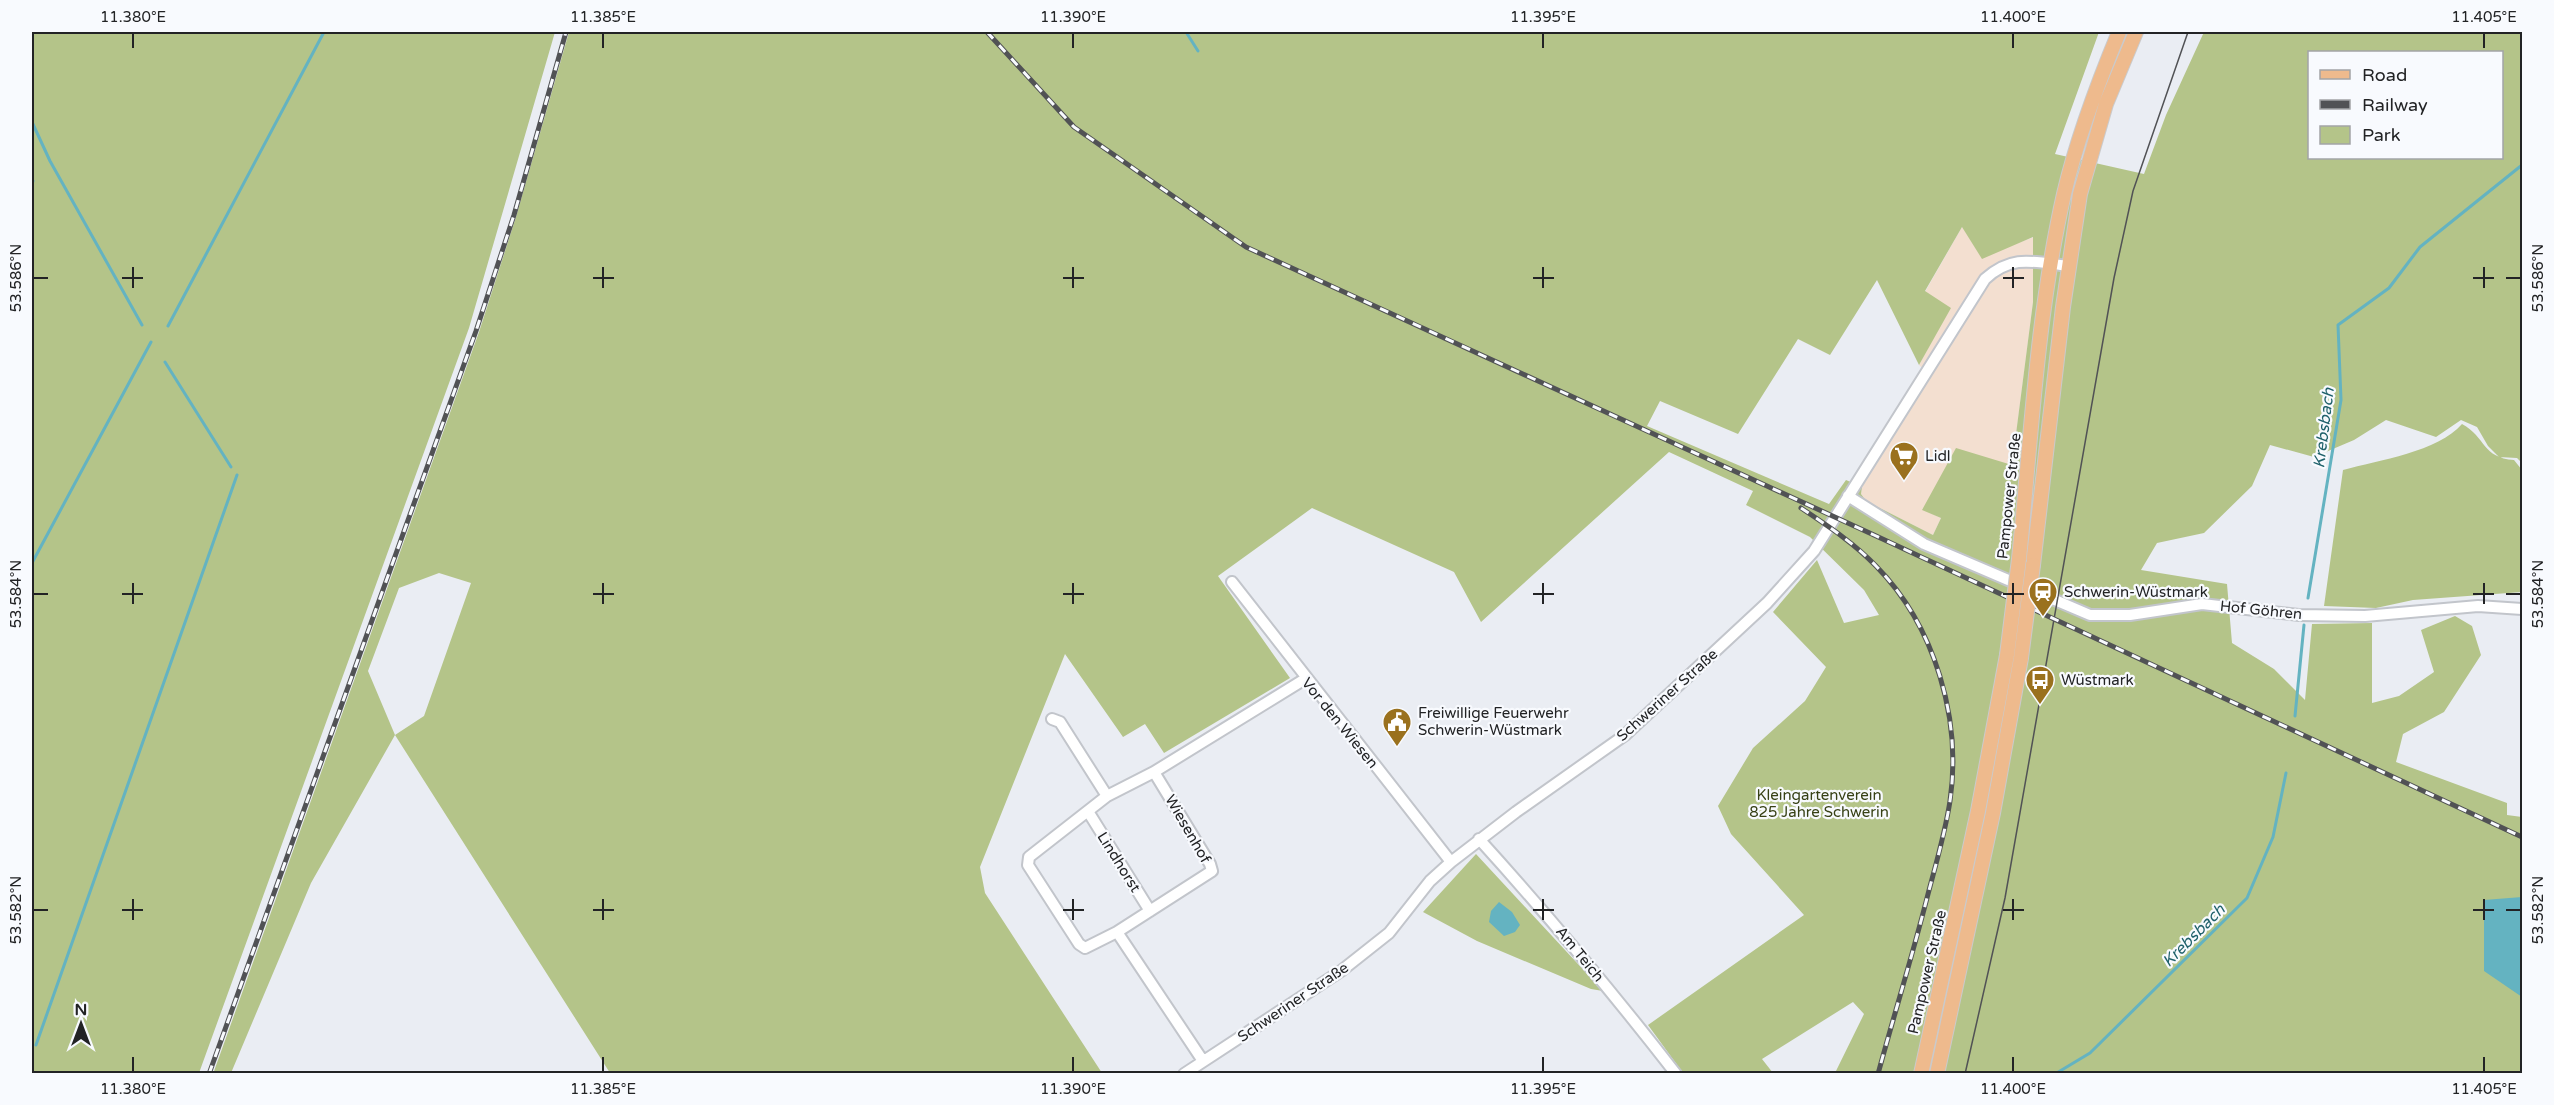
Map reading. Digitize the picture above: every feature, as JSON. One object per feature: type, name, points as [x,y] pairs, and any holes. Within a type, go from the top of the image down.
[{"type":"main road","name":"Pampower Straße","points":[[1921,1074],[1978,811],[2007,655],[2051,264],[2064,192],[2087,111],[2119,32]]},
{"type":"main road","name":"Pampower Straße","points":[[1937,1074],[1993,813],[2021,658],[2068,266],[2088,160],[2106,104],[2136,32]]},
{"type":"street","name":"Schweriner Straße","points":[[1184,1074],[1341,971],[1381,940],[1430,881],[1451,862],[1479,839],[1625,735],[1760,611],[1814,550],[1985,279],[1998,267],[2013,261],[2068,266]]},
{"type":"street","name":"Hof Göhren","points":[[1848,496],[1924,544],[2090,615],[2130,615],[2202,604],[2299,615],[2365,616],[2478,606],[2523,609]]},
{"type":"street","name":"Vor den Wiesen","points":[[1232,582],[1305,679],[1451,862]]},
{"type":"street","points":[[1203,1061],[1117,932],[1085,948],[1079,944],[1028,865],[1034,851],[1089,813],[1107,796],[1148,772],[1154,772],[1305,679]]},
{"type":"street","points":[[1052,719],[1060,722],[1107,796]]},
{"type":"street","name":"Wiesenhof","points":[[1117,932],[1212,871],[1210,864],[1154,772]]},
{"type":"street","name":"Lindhorst","points":[[1089,813],[1150,911]]},
{"type":"street","name":"Am Teich","points":[[1479,839],[1540,905],[1631,1014],[1676,1074]]},
{"type":"shaded area","points":[[1962,227],[2010,246],[2034,237],[2033,302],[2012,466],[1922,509],[1941,518],[1933,535],[1866,501],[1861,494],[1862,487],[1931,376],[1919,365],[1950,308],[1925,292]]},
{"type":"green space","points":[[32,32],[555,32],[469,328],[199,1073],[32,1073]]},
{"type":"green space","name":"Kleingartenverein 825 Jahre Schwerin","points":[[569,32],[2099,32],[2055,154],[2144,174],[2166,115],[2204,32],[2522,32],[2522,463],[2517,458],[2499,457],[2488,446],[2477,427],[2461,420],[2436,437],[2386,420],[2354,440],[2314,457],[2270,445],[2252,486],[2204,533],[2157,543],[2141,570],[2227,584],[2232,643],[2274,669],[2305,700],[2312,624],[2372,623],[2372,703],[2399,696],[2434,672],[2421,630],[2455,616],[2472,626],[2481,655],[2444,712],[2403,734],[2396,762],[2507,803],[2507,815],[2522,817],[2522,1073],[1835,1073],[1864,1014],[1853,1002],[1762,1059],[1773,1073],[1683,1073],[1648,1025],[1804,915],[1731,834],[1718,806],[1753,748],[1805,701],[1826,667],[1773,612],[1817,560],[1844,623],[1879,615],[1864,590],[1810,537],[1746,505],[1753,491],[1669,452],[1481,622],[1454,572],[1312,508],[1218,576],[1290,678],[1164,753],[1145,724],[1123,737],[1065,654],[980,867],[985,893],[1102,1073],[610,1073],[395,735],[311,883],[231,1073],[213,1074],[479,332],[516,217]],"holes":[[[1962,227],[1982,259],[2033,237],[2033,302],[2012,465],[1956,448],[1922,510],[1941,518],[1933,535],[1866,501],[1861,494],[1862,487],[1846,480],[1829,504],[1647,426],[1660,401],[1738,434],[1798,339],[1830,355],[1877,280],[1919,365],[1951,308],[1925,291]],[[439,573],[471,583],[424,716],[395,735],[368,671],[399,588]]]},
{"type":"green space","points":[[2462,424],[2470,429],[2490,451],[2514,460],[2522,470],[2522,592],[2413,600],[2376,608],[2324,606],[2343,470],[2423,448],[2451,434]]},
{"type":"green space","points":[[1476,854],[1603,991],[1591,989],[1477,941],[1423,912]]},
{"type":"water","points":[[2522,897],[2522,997],[2484,971],[2484,900]]},
{"type":"water","points":[[1499,902],[1512,912],[1520,925],[1515,932],[1504,936],[1489,922],[1491,911]]},
{"type":"waterway","points":[[168,326],[324,32]]},
{"type":"waterway","points":[[1186,32],[1198,51]]},
{"type":"waterway","points":[[32,122],[50,161],[142,325]]},
{"type":"waterway","name":"Krebsbach","points":[[2308,598],[2341,400],[2338,325],[2389,288],[2420,247],[2522,165]]},
{"type":"waterway","points":[[32,563],[151,342]]},
{"type":"waterway","points":[[165,362],[231,467]]},
{"type":"waterway","points":[[36,1045],[237,475]]},
{"type":"waterway","name":"Krebsbach","points":[[2295,716],[2304,625]]},
{"type":"waterway","name":"Krebsbach","points":[[2055,1074],[2090,1053],[2247,898],[2273,837],[2286,773]]},
{"type":"tram line","points":[[1965,1074],[2005,898],[2114,278],[2133,191],[2188,32]]},
{"type":"railway","points":[[209,1074],[476,331],[514,215],[566,32]]},
{"type":"railway","points":[[987,32],[1074,127],[1246,247],[1874,535],[2522,837]]},
{"type":"railway","points":[[1801,508],[1859,550],[1897,590],[1929,645],[1940,675],[1952,738],[1953,770],[1950,801],[1940,850],[1878,1074]]},
{"type":"place","name":"Lidl","points":[[1904,482]]},
{"type":"place","name":"Schwerin-Wüstmark","points":[[2043,618]]},
{"type":"place","name":"Wüstmark","points":[[2040,706]]},
{"type":"place","name":"Freiwillige Feuerwehr Schwerin-Wüstmark","points":[[1397,748]]}]
